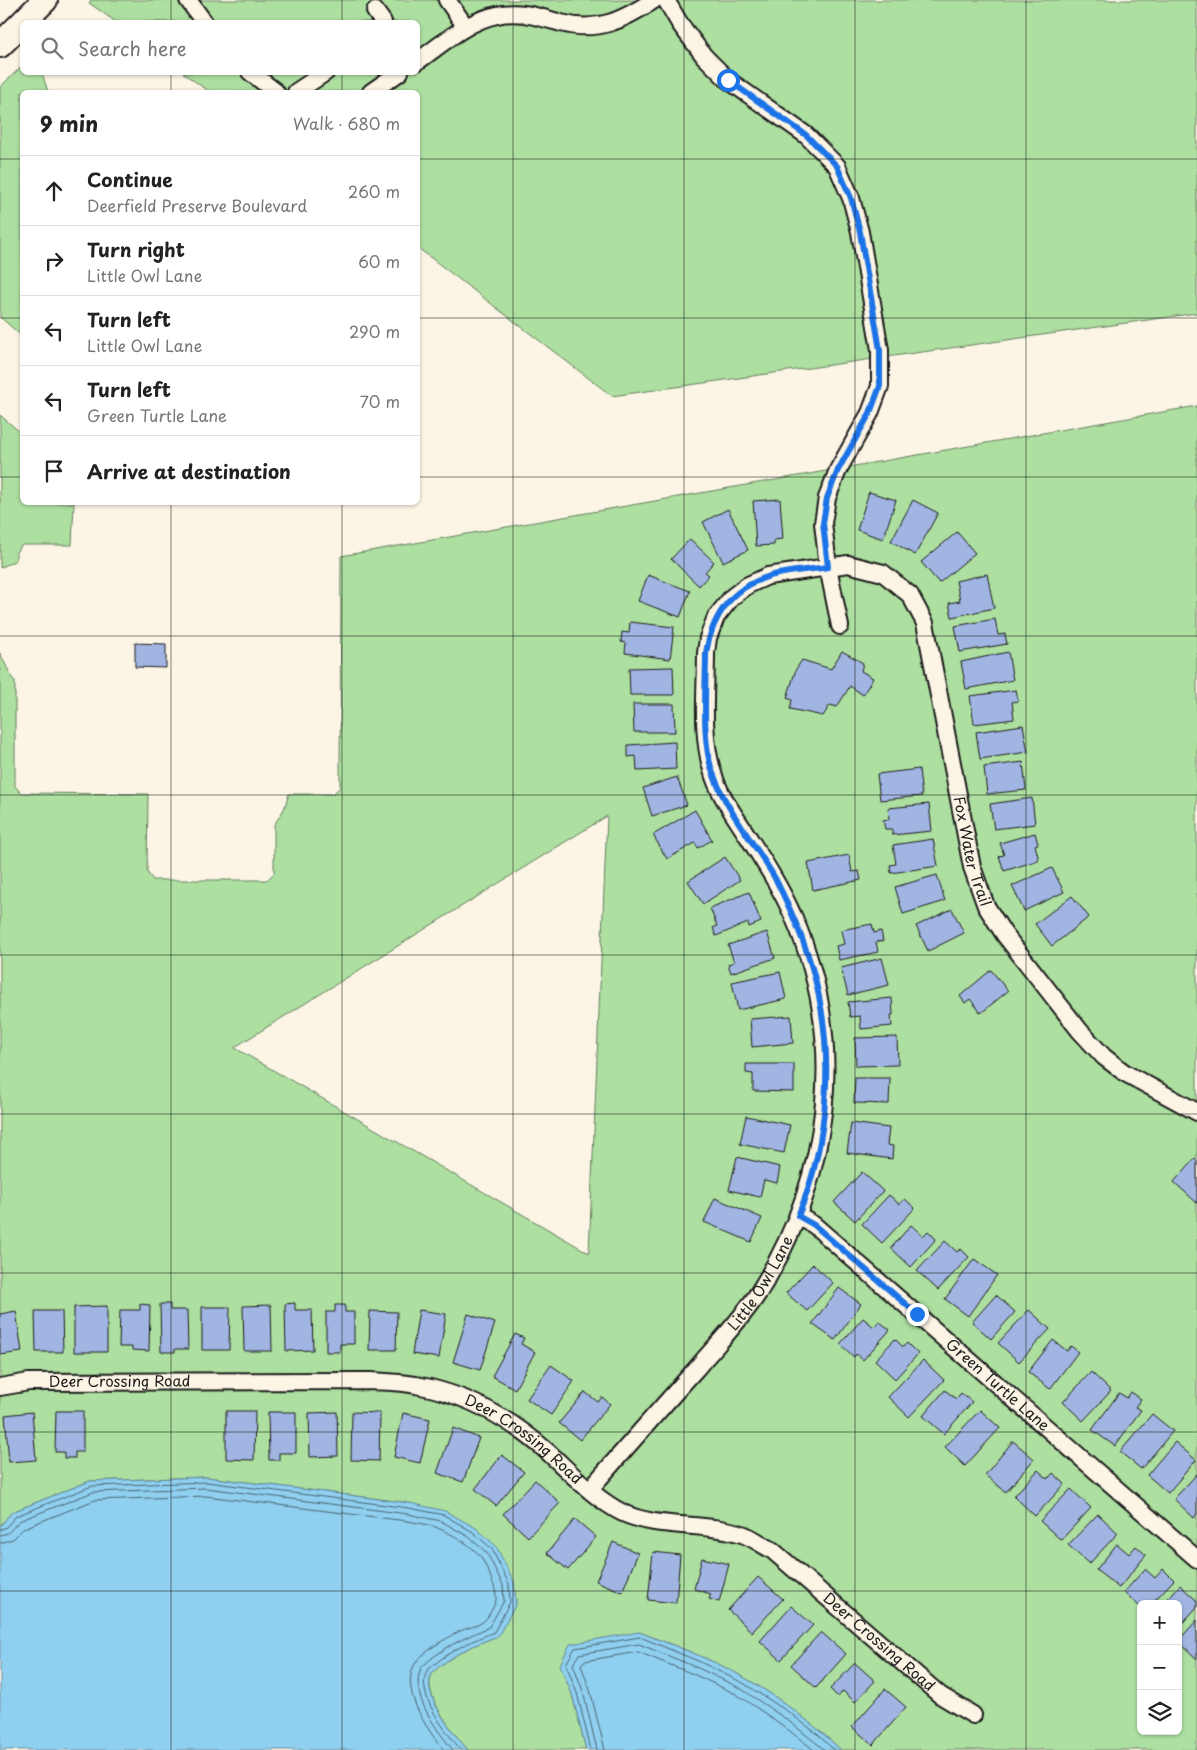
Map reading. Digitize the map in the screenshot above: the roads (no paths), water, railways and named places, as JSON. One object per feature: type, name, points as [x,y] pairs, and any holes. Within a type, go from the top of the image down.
[{"type":"highway","points":[[25,20],[45,0]]},
{"type":"highway","points":[[0,45],[20,25]]},
{"type":"street","points":[[188,0],[203,20]]},
{"type":"street","points":[[447,0],[466,28]]},
{"type":"street","points":[[498,0],[512,14]]},
{"type":"street","points":[[420,59],[466,28],[484,18],[499,14],[537,16],[565,24],[591,27],[628,17],[654,0]]},
{"type":"street","points":[[666,0],[680,24],[704,56],[728,80],[806,135],[837,166],[851,198],[860,232],[880,350],[880,386],[870,413],[838,470],[827,498],[823,523],[828,567],[840,626]]},
{"type":"street","points":[[254,75],[273,90]]},
{"type":"street","points":[[299,90],[322,75]]},
{"type":"street","points":[[374,90],[396,75]]},
{"type":"street","name":"Fox Water Trail","points":[[828,567],[848,564],[883,573],[910,595],[926,623],[972,867],[986,906],[1004,934],[1080,1031],[1104,1057],[1125,1073],[1197,1112]]},
{"type":"street","name":"Little Owl Lane","points":[[590,1489],[727,1333],[758,1294],[783,1250],[806,1196],[817,1153],[824,1108],[826,1053],[822,1011],[812,968],[794,919],[775,879],[721,793],[712,772],[706,744],[706,653],[708,638],[716,617],[732,597],[748,585],[768,576],[828,567]]},
{"type":"street","name":"Green Turtle Lane","points":[[798,1216],[814,1225],[1197,1559]]},
{"type":"street","name":"Deer Crossing Road","points":[[0,1387],[29,1382],[371,1381],[416,1385],[464,1397],[506,1419],[541,1446],[608,1505],[638,1519],[743,1534],[772,1550],[940,1695],[973,1715]]},
{"type":"water","points":[[207,1477],[410,1503],[445,1511],[476,1528],[496,1546],[514,1582],[516,1604],[498,1636],[482,1642],[447,1661],[433,1672],[430,1682],[431,1692],[441,1714],[468,1750],[0,1750],[0,1526],[12,1512],[90,1481]]},
{"type":"water","points":[[639,1632],[706,1659],[745,1678],[795,1711],[841,1750],[586,1750],[572,1694],[560,1665],[570,1644]]}]
